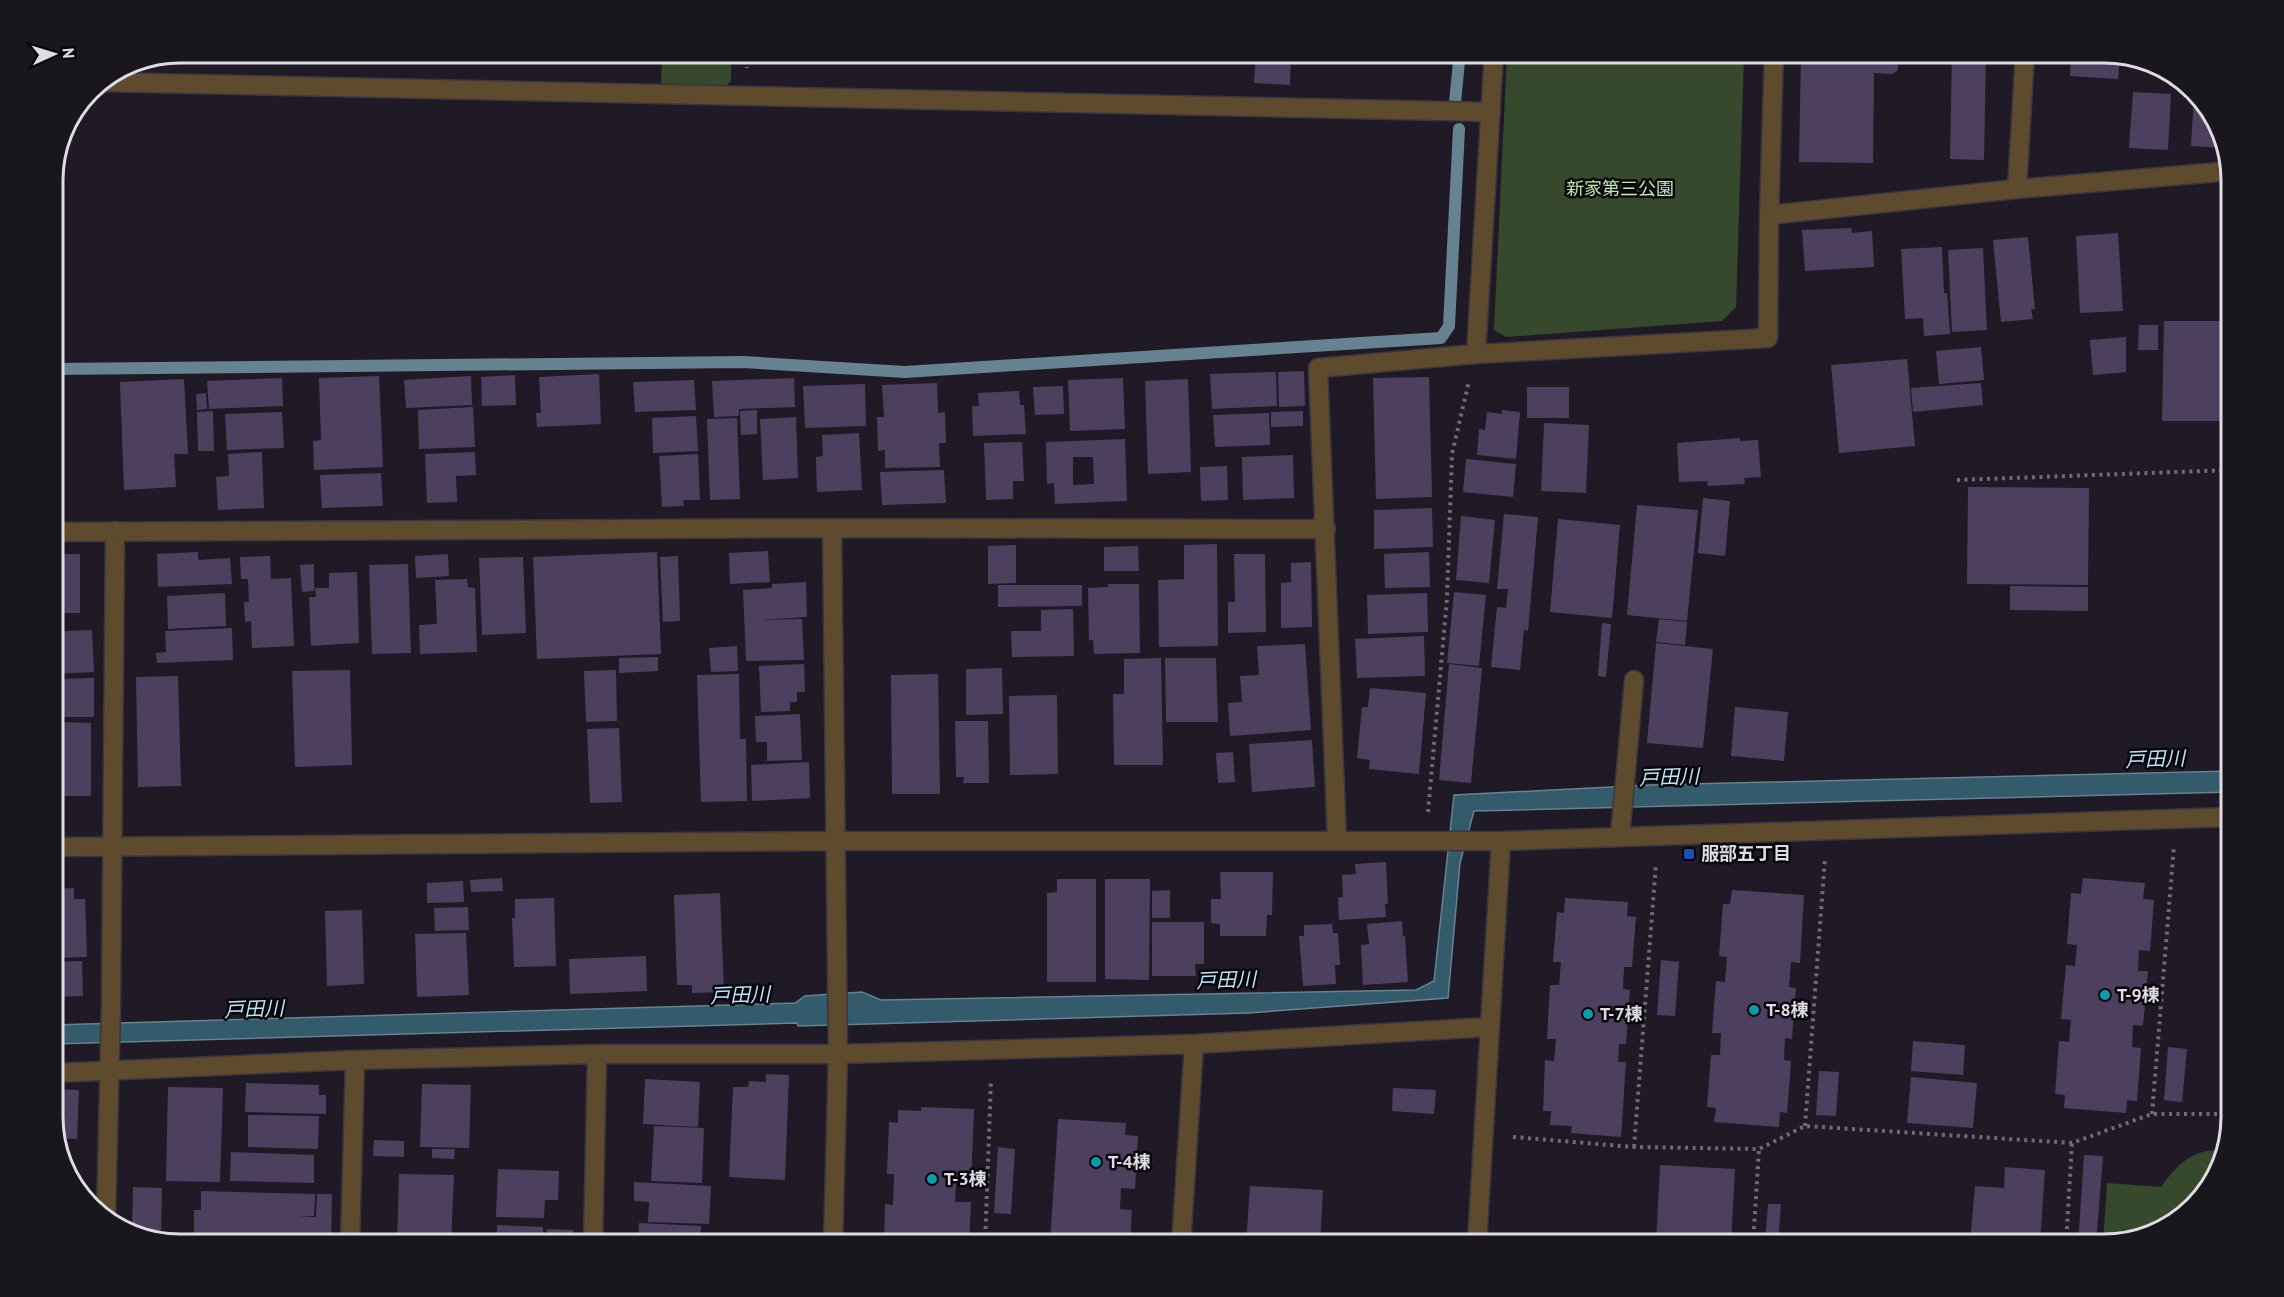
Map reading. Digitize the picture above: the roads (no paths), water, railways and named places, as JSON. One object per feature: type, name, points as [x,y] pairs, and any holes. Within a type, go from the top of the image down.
[{"type":"street","points":[[1476,354],[1493,63]]},
{"type":"street","points":[[1337,841],[1318,368],[1476,354],[1768,338],[1774,63]]},
{"type":"street","points":[[2017,189],[2024,63]]},
{"type":"street","points":[[116,82],[1491,112]]},
{"type":"street","points":[[1769,215],[2017,189],[2221,172]]},
{"type":"street","points":[[63,532],[832,528],[1326,529]]},
{"type":"street","points":[[832,528],[838,1029],[833,1234]]},
{"type":"street","points":[[106,1207],[111,1005],[115,531]]},
{"type":"street","points":[[1620,837],[1635,680]]},
{"type":"street","points":[[63,847],[836,840],[1493,841],[2221,817]]},
{"type":"street","points":[[1477,1234],[1490,1027],[1493,841]]},
{"type":"street","points":[[63,1073],[355,1060],[597,1054],[838,1054],[1194,1044],[1490,1027]]},
{"type":"street","points":[[1182,1234],[1194,1044]]},
{"type":"street","points":[[592,1234],[597,1054]]},
{"type":"street","points":[[350,1234],[355,1060]]},
{"type":"water","points":[[2221,771],[2221,792],[1474,811],[1460,863],[1448,998],[1248,1013],[63,1044],[63,1025],[795,1003],[805,996],[862,992],[881,1000],[1416,990],[1434,981],[1454,795],[1649,785]]},
{"type":"waterway","points":[[1455,102],[1459,63]]},
{"type":"waterway","points":[[63,369],[743,362],[905,372],[1441,338],[1449,326],[1459,129]]},
{"type":"place","name":"服部五丁目","points":[[1689,854]]},
{"type":"place","name":"T-9棟","points":[[2105,995]]},
{"type":"place","name":"T-8棟","points":[[1754,1010]]},
{"type":"place","name":"T-7棟","points":[[1588,1014]]},
{"type":"place","name":"T-4棟","points":[[1096,1162]]},
{"type":"place","name":"T-3棟","points":[[932,1179]]},
{"type":"park label","name":"新家第三公園","points":[[1620,189]]},
{"type":"water label","name":"戸田川","points":[[2155,759]]},
{"type":"water label","name":"戸田川","points":[[1669,777]]},
{"type":"water label","name":"戸田川","points":[[1226,980]]},
{"type":"water label","name":"戸田川","points":[[740,995]]},
{"type":"water label","name":"戸田川","points":[[254,1009]]}]
